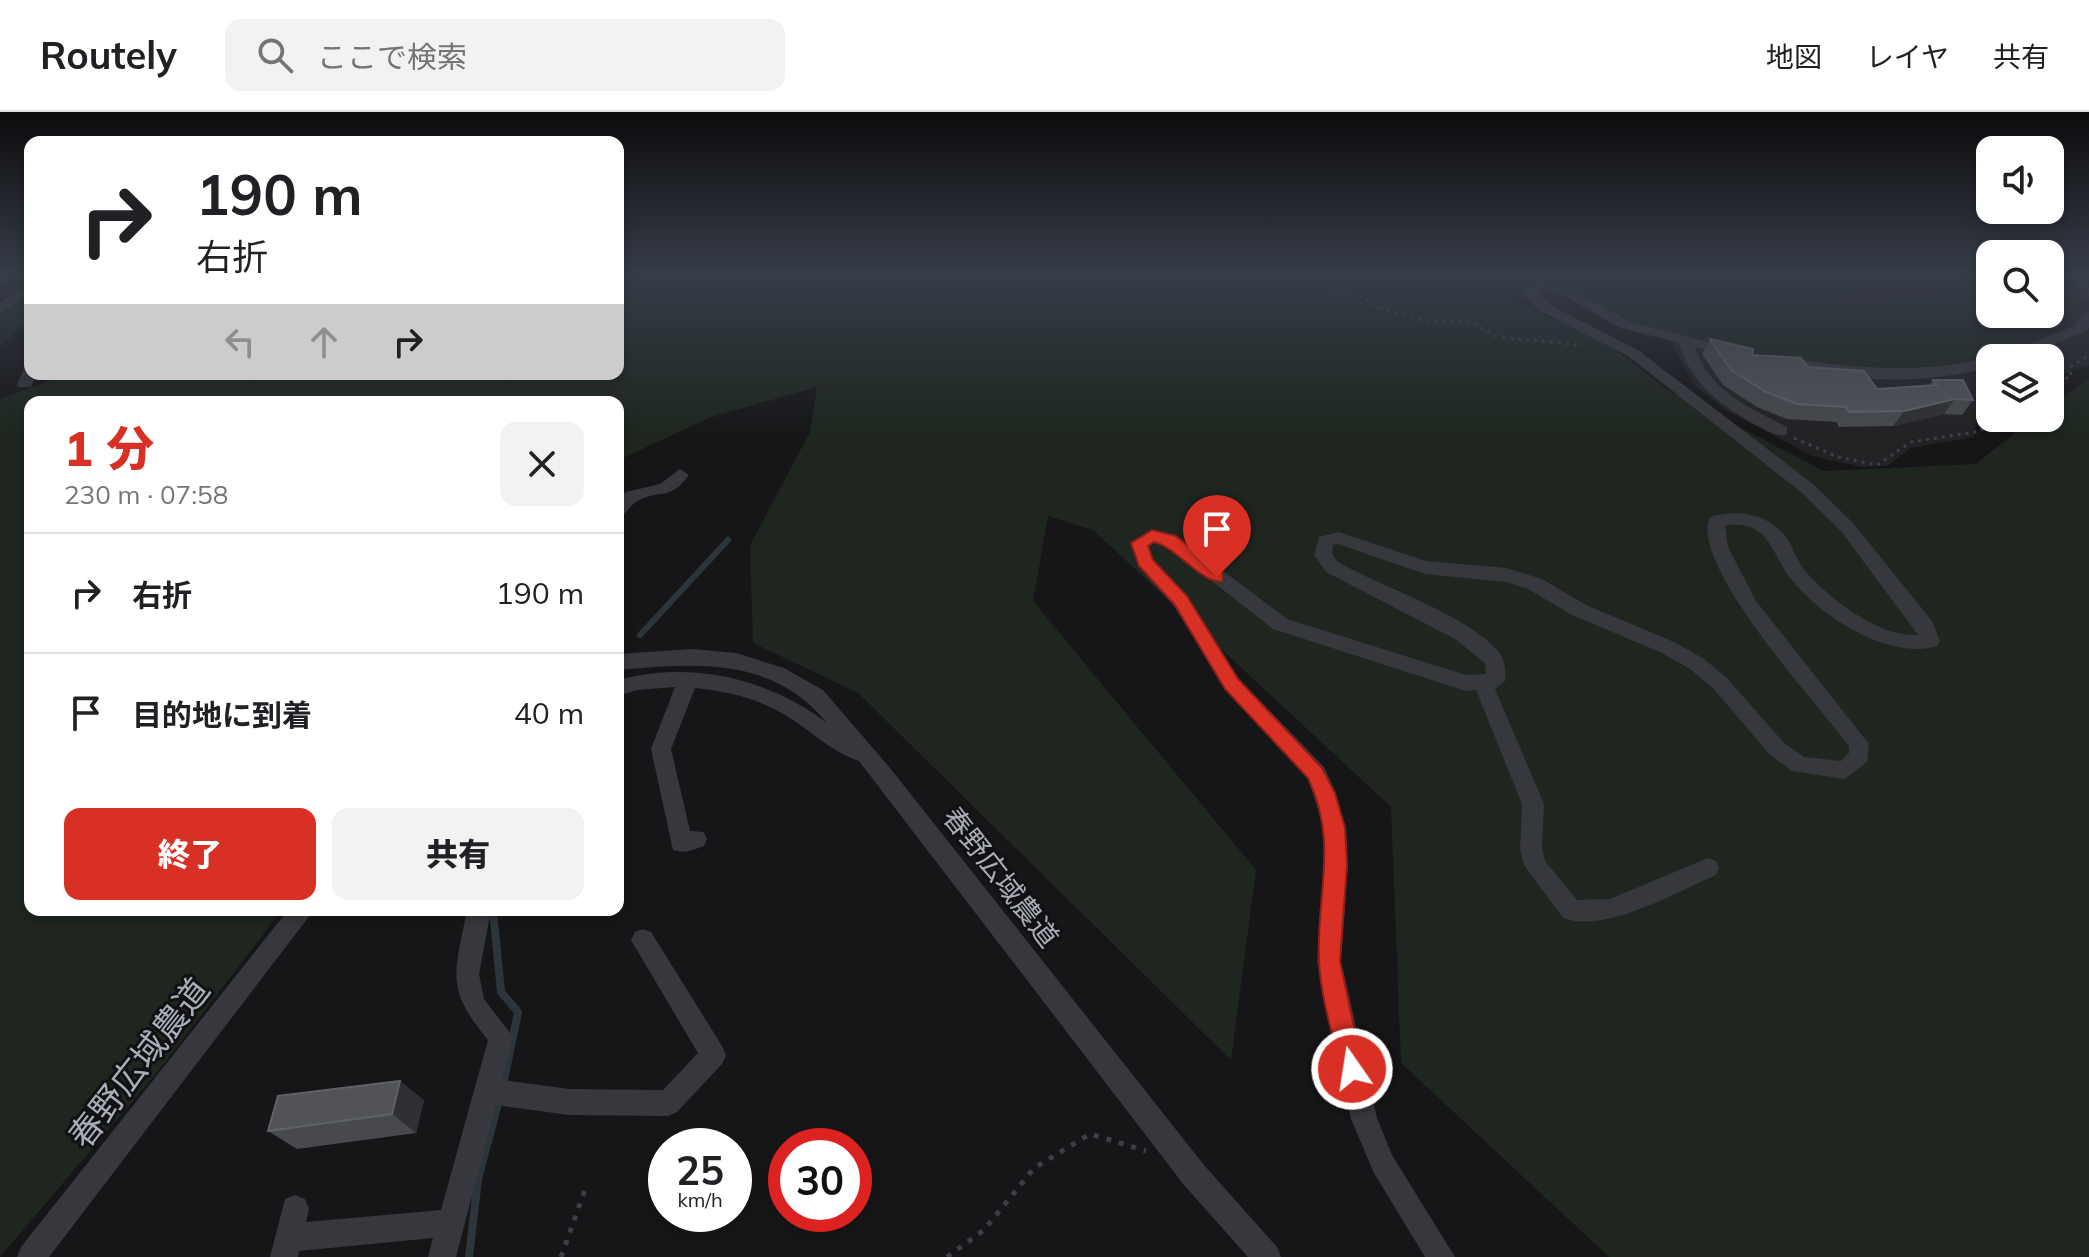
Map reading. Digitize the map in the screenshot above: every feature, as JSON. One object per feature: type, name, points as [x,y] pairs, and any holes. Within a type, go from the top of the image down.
[{"type":"street","points":[[1441,1257],[1383,1164],[1364,1119],[1329,961],[1337,865],[1335,828],[1325,793],[1316,773],[1232,684],[1181,601],[1145,562],[1139,543],[1152,536],[1171,540],[1280,624],[1387,656],[1441,677],[1484,685],[1495,681],[1497,670],[1492,658],[1466,637],[1332,567],[1323,555],[1325,541],[1339,538],[1425,567],[1506,575],[1535,584],[1579,610],[1667,647],[1697,664],[1720,683],[1777,749],[1799,765],[1845,770],[1860,756],[1859,744],[1746,603],[1719,545],[1716,521],[1744,518],[1762,525],[1777,538],[1798,575],[1864,627],[1915,646],[1930,641],[1909,602],[1847,527],[1807,488],[1633,353],[1585,326]]},
{"type":"street","points":[[1635,326],[1682,342],[1836,370],[1936,373],[1976,365]]},
{"type":"street","points":[[2039,344],[2082,326]]},
{"type":"street","points":[[1682,342],[1694,369],[1711,389],[1781,431]]},
{"type":"street","points":[[624,505],[632,496],[666,489],[680,475]]},
{"type":"street","name":"春野広域農道","points":[[624,662],[692,656],[736,661],[784,676],[816,696],[867,756],[1179,1156],[1267,1257]]},
{"type":"street","points":[[687,682],[661,749],[681,843],[696,839]]},
{"type":"street","points":[[624,686],[687,682],[739,685],[791,707],[844,749],[867,756]]},
{"type":"street","points":[[1484,685],[1533,804],[1531,848],[1535,865],[1571,911],[1611,909],[1708,868]]},
{"type":"street","name":"春野広域農道","points":[[31,1257],[297,916]]},
{"type":"street","points":[[442,1257],[448,1223],[501,1037],[473,1004],[467,974],[478,916]]},
{"type":"street","points":[[485,1091],[569,1102],[668,1103],[713,1055],[643,940]]},
{"type":"street","points":[[295,1209],[286,1247],[448,1223]]},
{"type":"path","points":[[1481,326],[1508,339],[1574,347],[1587,344]]},
{"type":"path","points":[[2064,379],[2071,377],[2070,367],[2076,360],[2089,355]]},
{"type":"path","points":[[1781,431],[1820,452],[1877,465],[1911,442],[1976,432]]},
{"type":"path","points":[[947,1257],[984,1230],[1034,1168],[1090,1134],[1131,1149],[1179,1156]]},
{"type":"path","points":[[561,1257],[587,1184]]},
{"type":"shaded area","points":[[0,326],[22,326],[0,347]]},
{"type":"shaded area","points":[[624,326],[1570,326],[1624,356],[1666,389],[1824,471],[1976,464],[2016,432],[2064,432],[2064,396],[2089,379],[2089,1257],[1609,1257],[1401,1063],[1391,807],[1093,530],[1048,516],[1033,601],[1256,870],[1231,1060],[858,693],[753,643],[750,545],[810,432],[817,387],[711,417],[624,459],[624,396],[24,396],[24,916],[277,916],[155,1075],[0,1257],[0,399],[52,380],[624,380]]},
{"type":"shaded area","points":[[1645,326],[2060,328],[2021,344],[1976,344],[1975,359],[1905,368],[1823,364],[1697,342]]},
{"type":"shaded area","points":[[1676,326],[2089,326],[2089,365],[2064,373],[2064,344],[1976,344],[1974,437],[1911,448],[1888,466],[1861,467],[1812,456],[1724,409],[1695,386],[1673,347]]},
{"type":"building","points":[[1710,339],[1753,349],[1752,355],[1801,358],[1808,367],[1864,371],[1877,389],[1937,385],[1933,380],[1963,380],[1973,400],[1955,399],[1904,411],[1849,412],[1846,407],[1797,404],[1766,392],[1731,370]]},
{"type":"building","points":[[400,1081],[392,1114],[268,1131],[278,1096]]},
{"type":"waterway","points":[[640,635],[728,540]]},
{"type":"waterway","points":[[494,916],[501,992],[518,1012],[503,1085]]},
{"type":"waterway","points":[[469,1257],[478,1179],[499,1100]]},
{"type":"route","points":[[1217,577],[1171,540],[1152,536],[1144,537],[1139,543],[1145,562],[1181,601],[1211,656],[1232,684],[1316,773],[1325,793],[1335,828],[1337,865],[1329,961],[1352,1069]]}]
